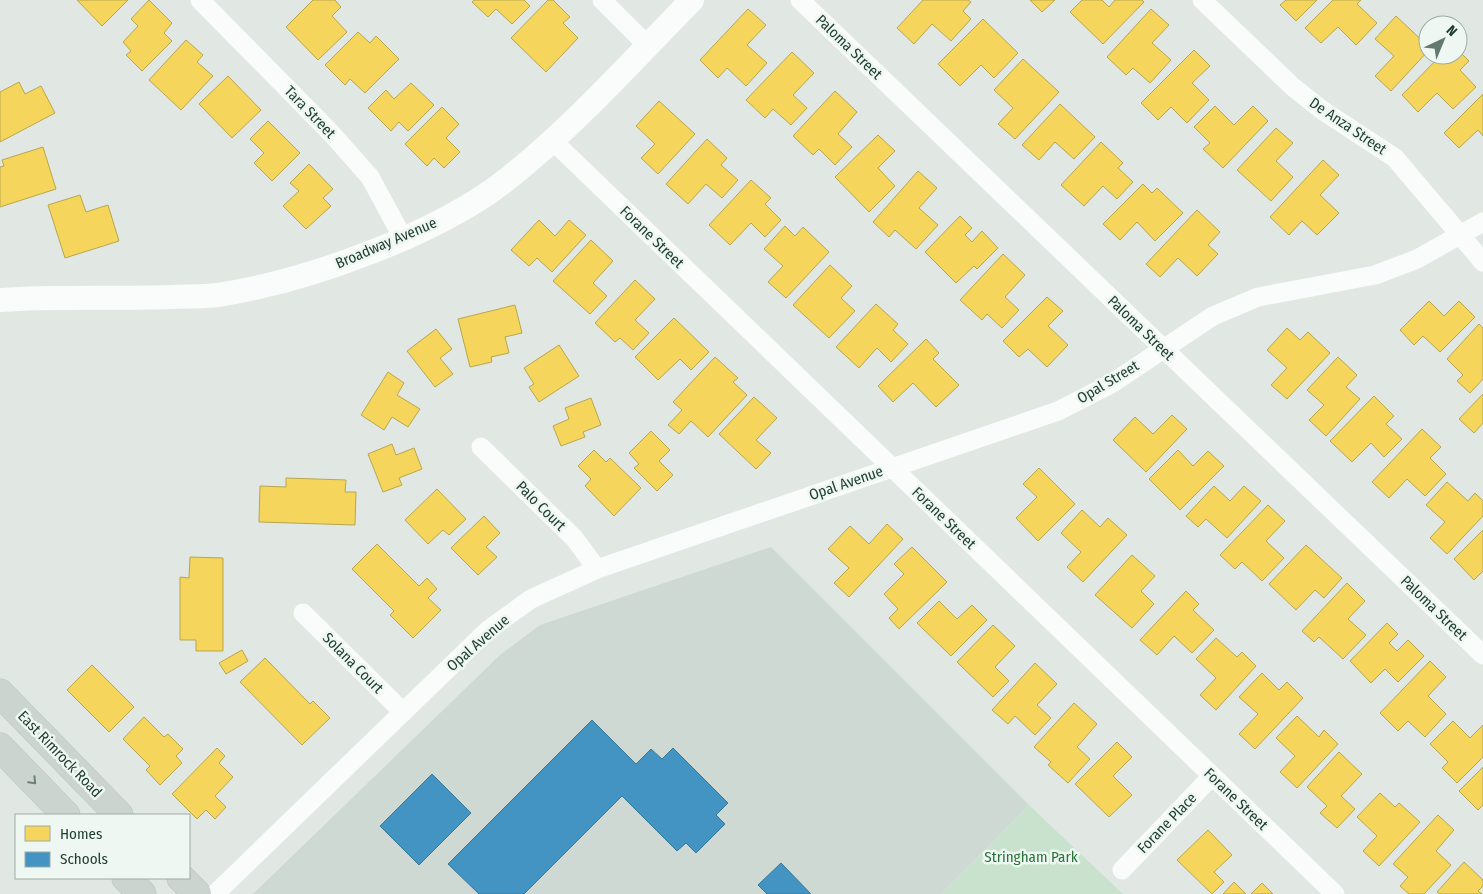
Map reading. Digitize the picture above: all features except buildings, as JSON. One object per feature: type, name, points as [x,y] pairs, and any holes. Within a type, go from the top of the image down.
[{"type":"main road","name":"East Rimrock Road","points":[[0,694],[119,814]]},
{"type":"main road","points":[[0,747],[65,814]]},
{"type":"main road","points":[[127,879],[142,894]]},
{"type":"main road","points":[[182,879],[197,894]]},
{"type":"street","name":"Tara Street","points":[[200,0],[331,133],[370,177],[403,238]]},
{"type":"street","points":[[602,0],[647,45]]},
{"type":"street","name":"Broadway Avenue","points":[[0,300],[41,297],[128,299],[218,295],[318,272],[403,238],[463,208],[509,178],[553,141],[692,0]]},
{"type":"street","name":"Paloma Street","points":[[800,0],[1162,349],[1483,654]]},
{"type":"street","name":"De Anza Street","points":[[1202,0],[1293,87],[1322,110],[1395,158],[1483,262]]},
{"type":"street","name":"Forane Street","points":[[553,141],[1336,894]]},
{"type":"street","name":"Opal Street","points":[[892,468],[1058,411],[1111,384],[1213,316],[1258,297],[1375,275],[1417,259],[1483,222]]},
{"type":"street","name":"Palo Court","points":[[481,447],[575,539],[597,569]]},
{"type":"street","name":"Opal Avenue","points":[[215,894],[488,630],[531,599],[597,569],[892,468]]},
{"type":"street","name":"Solana Court","points":[[303,613],[402,712]]},
{"type":"street","name":"Forane Place","points":[[1122,870],[1212,776]]},
{"type":"shaded area","points":[[771,547],[1029,805],[941,894],[253,894],[500,655],[540,625]]},
{"type":"green space","name":"Stringham Park","points":[[1029,805],[1123,894],[941,894]]}]
